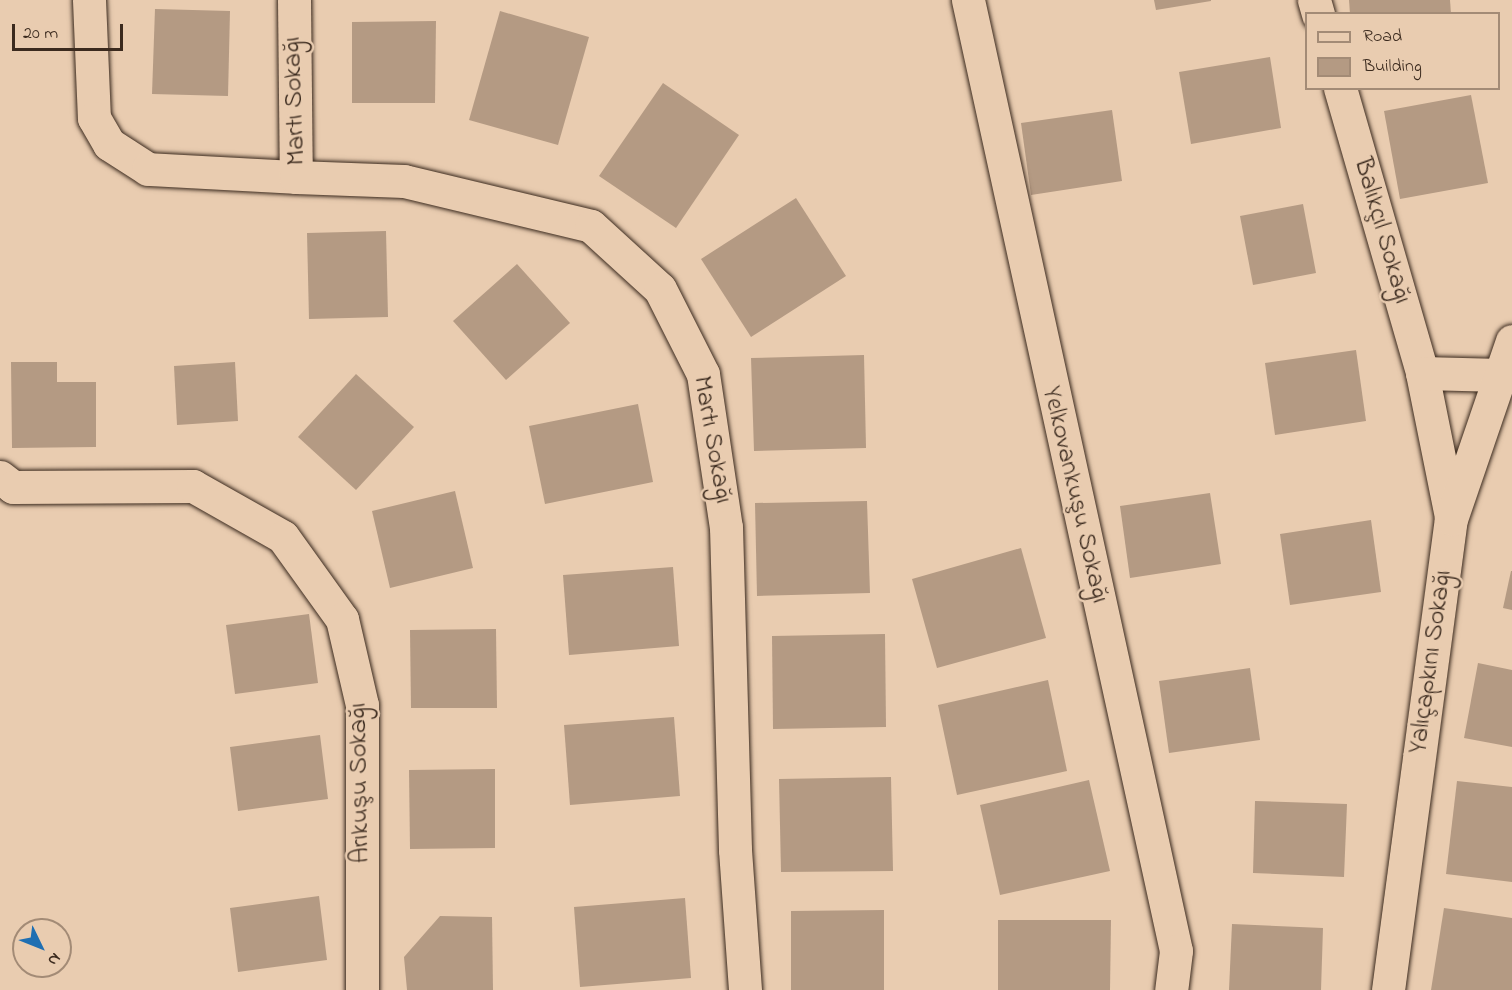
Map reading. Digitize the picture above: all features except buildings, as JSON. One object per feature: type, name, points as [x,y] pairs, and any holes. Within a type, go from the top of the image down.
[{"type":"street","points":[[88,0],[94,118],[110,144],[148,169],[296,177]]},
{"type":"street","name":"Martı Sokağı","points":[[294,0],[296,177],[404,181],[591,226],[660,289],[703,374],[726,527],[735,850],[745,990]]},
{"type":"street","name":"Yelkovankuşu Sokağı","points":[[968,0],[1176,951],[1171,990]]},
{"type":"street","name":"Balıkçıl Sokağı","points":[[1341,90],[1422,373],[1451,519]]},
{"type":"street","name":"Yalıçapkını Sokağı","points":[[1388,990],[1451,519],[1512,341]]},
{"type":"street","points":[[1422,373],[1502,375]]},
{"type":"street","name":"Arıkuşu Sokağı","points":[[0,477],[13,488],[194,486],[283,537],[342,619],[363,705],[362,990]]}]
